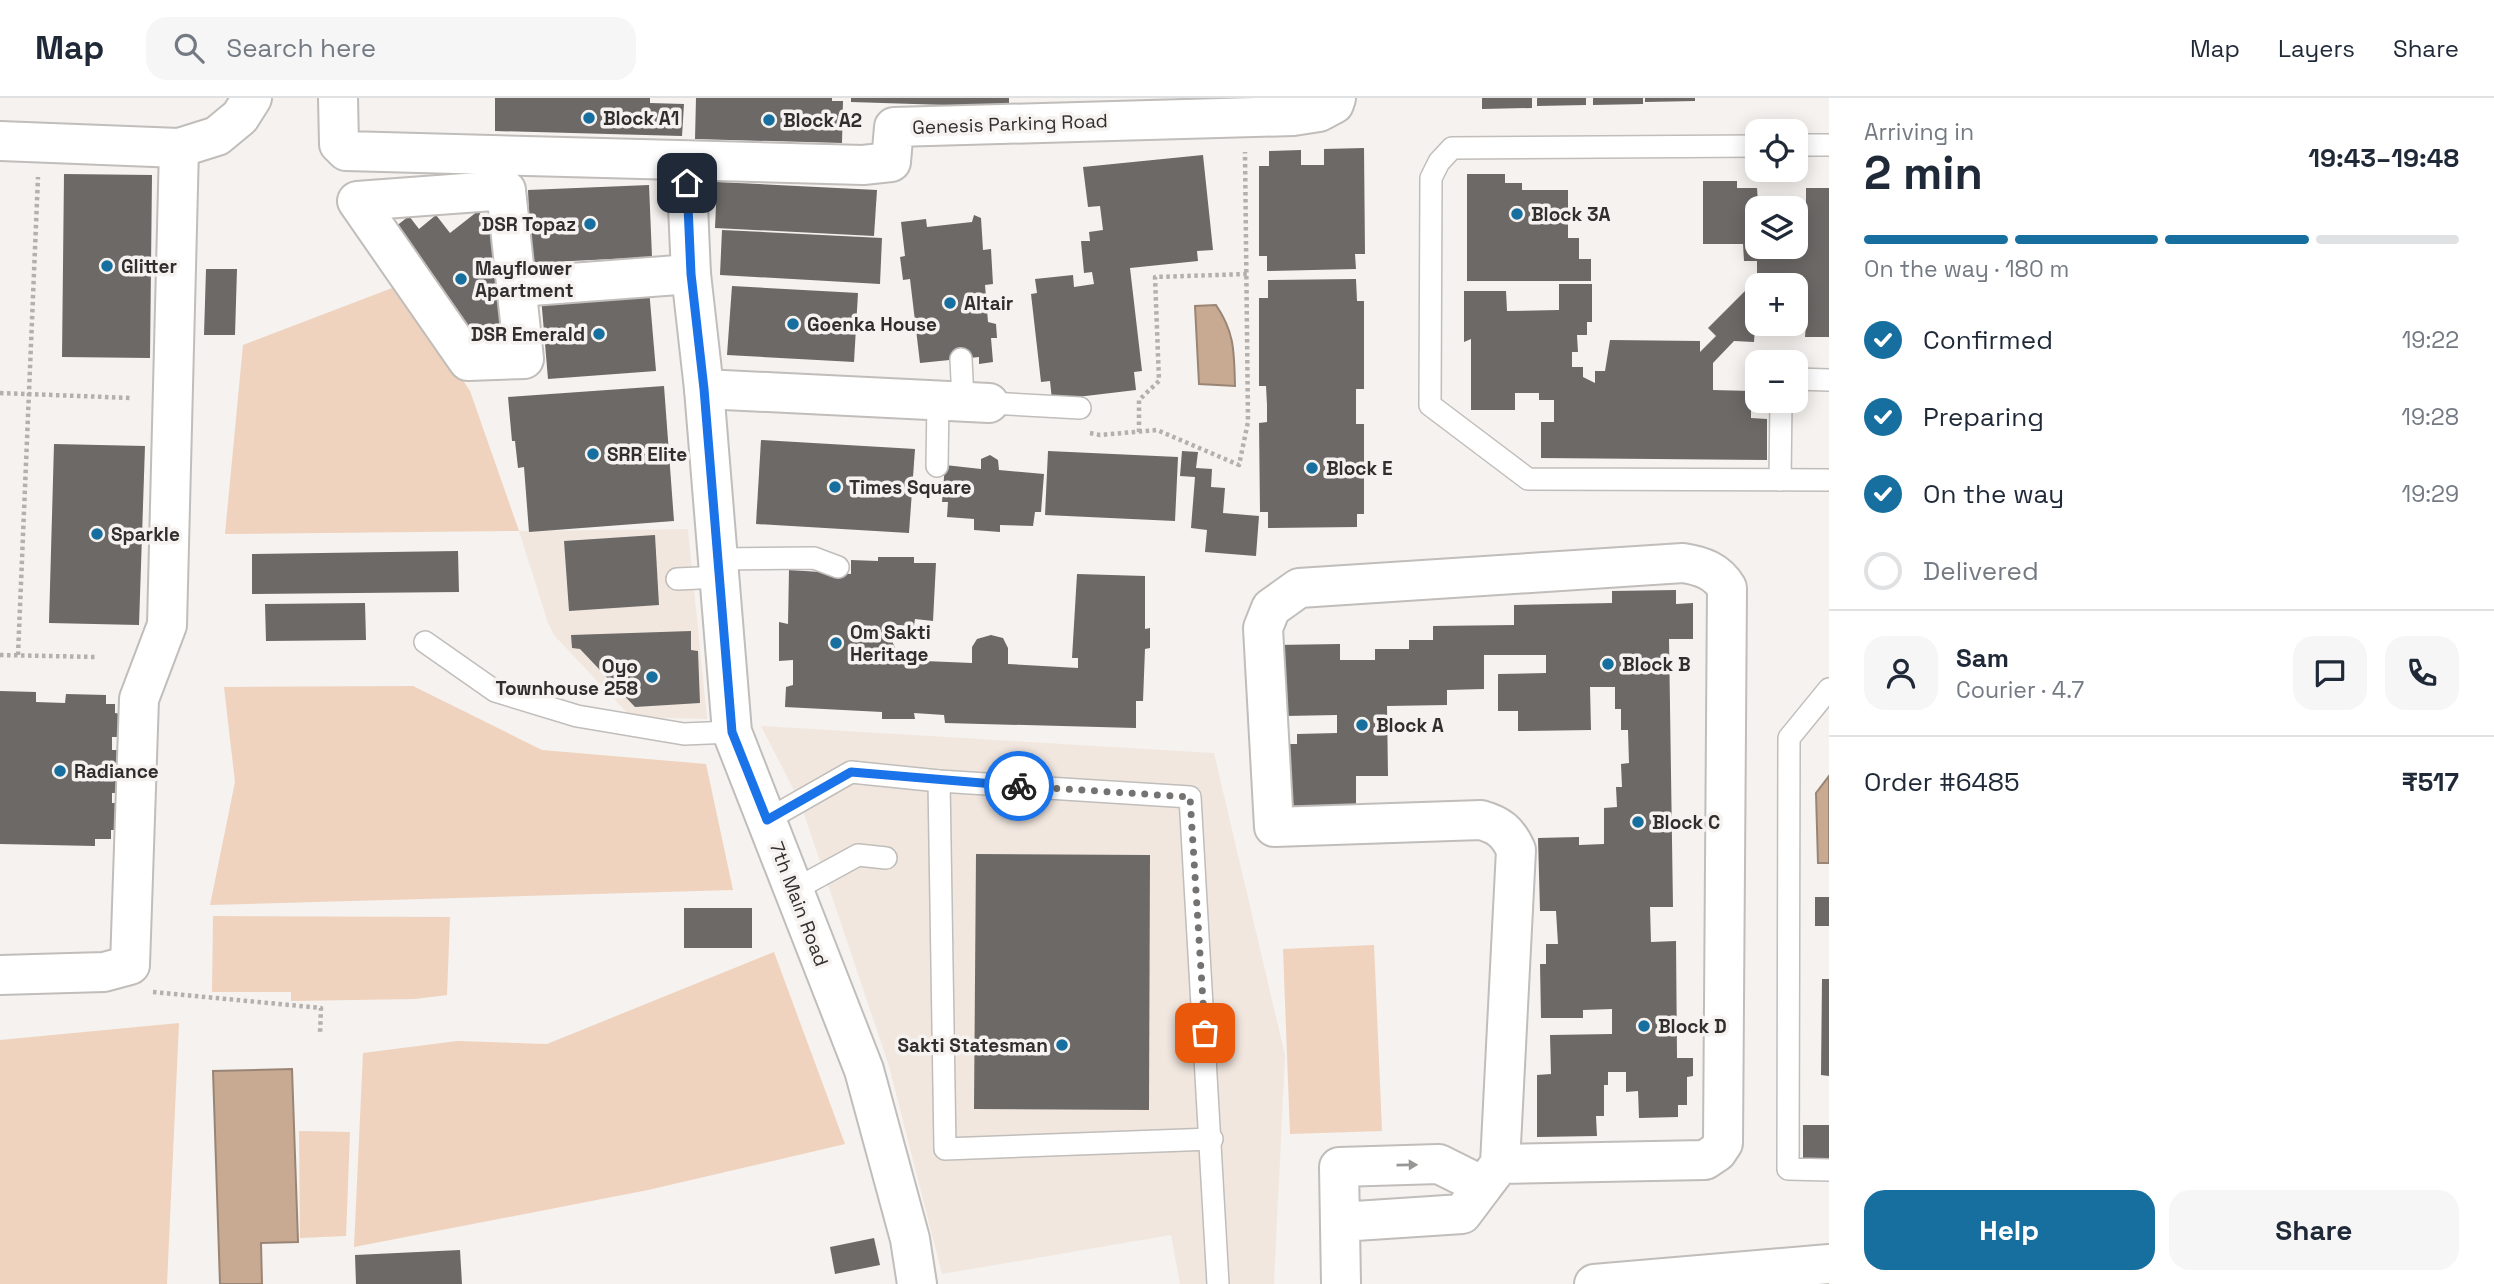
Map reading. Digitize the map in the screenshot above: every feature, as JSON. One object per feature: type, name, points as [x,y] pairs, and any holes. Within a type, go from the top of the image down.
[{"type":"street","points":[[0,141],[179,148],[217,136],[240,117],[252,98]]},
{"type":"street","name":"Genesis Parking Road","points":[[338,98],[340,144],[346,151],[863,165],[891,162],[894,127],[1293,116],[1318,112],[1334,104],[1336,98]]},
{"type":"street","points":[[0,975],[104,972],[130,965],[139,699],[167,625],[179,148]]},
{"type":"street","name":"7th Main Road","points":[[687,183],[691,274],[704,389],[732,732],[864,1070],[910,1239],[917,1284]]},
{"type":"street","points":[[506,190],[518,287],[524,359],[468,361],[357,201],[506,190]]},
{"type":"street","points":[[518,287],[691,274]]},
{"type":"street","points":[[704,389],[963,401]]},
{"type":"street","points":[[1340,1222],[1462,1214],[1491,1175],[1516,850],[1496,824],[1481,820],[1273,827],[1263,628],[1271,608],[1299,588],[1683,563],[1699,566],[1720,576],[1727,588],[1723,1143],[1717,1152],[1705,1160],[1491,1175],[1439,1164],[1339,1167],[1341,1284]]},
{"type":"street","points":[[1594,1284],[1829,1264]]},
{"type":"lane","points":[[1808,145],[1829,145]]},
{"type":"lane","points":[[1745,146],[1452,148],[1439,162],[1431,178],[1430,405],[1528,479],[1829,480]]},
{"type":"lane","points":[[937,466],[963,401],[961,359]]},
{"type":"lane","points":[[1808,379],[1829,380]]},
{"type":"lane","points":[[963,401],[1080,408]]},
{"type":"lane","points":[[1780,413],[1780,480]]},
{"type":"lane","points":[[677,579],[720,568],[814,558],[838,568]]},
{"type":"lane","points":[[425,642],[495,691],[577,716],[684,734],[732,732]]},
{"type":"lane","points":[[1829,689],[1789,738],[1787,1170],[1829,1170]]},
{"type":"lane","points":[[767,820],[851,772],[940,781],[1190,797],[1212,1139],[1218,1284]]},
{"type":"lane","points":[[940,781],[944,1149],[1212,1139]]},
{"type":"lane","points":[[794,890],[858,855],[886,858]]},
{"type":"path","points":[[1082,431],[1100,435],[1157,430],[1239,466],[1248,422],[1245,144]]},
{"type":"path","points":[[18,655],[39,170]]},
{"type":"path","points":[[1139,432],[1139,400],[1159,381],[1155,277],[1247,274]]},
{"type":"path","points":[[0,393],[131,398]]},
{"type":"path","points":[[0,655],[97,657]]},
{"type":"path","points":[[130,965],[127,989],[321,1008],[320,1033]]},
{"type":"shaded area","points":[[400,285],[470,391],[519,531],[225,534],[243,345]]},
{"type":"shaded area","points":[[1216,305],[1230,334],[1234,353],[1235,386],[1199,384],[1195,306]]},
{"type":"shaded area","points":[[688,529],[707,719],[631,717],[554,635],[519,531]]},
{"type":"shaded area","points":[[413,686],[542,750],[706,764],[733,890],[210,905],[235,782],[224,687]]},
{"type":"shaded area","points":[[761,726],[1214,753],[1285,1055],[1274,1284],[1180,1284],[1171,1235],[942,1274],[889,1066],[800,802]]},
{"type":"shaded area","points":[[1829,776],[1829,863],[1818,863],[1816,793]]},
{"type":"shaded area","points":[[213,916],[450,917],[447,995],[415,999],[291,1001],[291,992],[212,992]]},
{"type":"shaded area","points":[[1374,945],[1382,1131],[1290,1134],[1283,949]]},
{"type":"shaded area","points":[[774,952],[845,1144],[648,1190],[354,1247],[363,1053],[457,1041],[547,1044]]},
{"type":"shaded area","points":[[179,1023],[167,1284],[0,1284],[0,1040]]},
{"type":"shaded area","points":[[292,1069],[298,1242],[261,1243],[262,1284],[220,1284],[213,1071]]},
{"type":"shaded area","points":[[299,1131],[350,1132],[346,1236],[300,1238]]},
{"type":"building","name":"Block A1","points":[[495,98],[650,98],[650,103],[684,104],[682,136],[495,131]]},
{"type":"building","name":"Block A2","points":[[696,98],[832,98],[832,101],[843,101],[842,143],[695,139]]},
{"type":"building","points":[[851,98],[1009,98],[1009,107],[851,102]]},
{"type":"building","points":[[1482,98],[1532,98],[1532,108],[1482,109]]},
{"type":"building","points":[[1537,98],[1586,98],[1586,105],[1537,106]]},
{"type":"building","points":[[1593,98],[1643,98],[1643,104],[1593,105]]},
{"type":"building","points":[[1645,98],[1695,98],[1695,101],[1645,102]]},
{"type":"building","points":[[1364,148],[1365,254],[1355,254],[1356,269],[1267,271],[1267,256],[1259,256],[1259,166],[1269,166],[1269,151],[1301,150],[1301,165],[1324,165],[1324,149]]},
{"type":"building","points":[[1203,155],[1213,250],[1197,251],[1198,261],[1130,268],[1142,371],[1134,372],[1136,390],[1052,400],[1050,381],[1041,382],[1031,294],[1037,293],[1035,279],[1073,275],[1074,287],[1094,284],[1092,272],[1084,273],[1081,241],[1090,241],[1089,232],[1103,230],[1100,206],[1088,207],[1083,167]]},
{"type":"building","name":"Glitter","points":[[64,174],[152,175],[150,358],[62,357]]},
{"type":"building","name":"Block 3A","points":[[1467,174],[1505,174],[1505,183],[1522,183],[1522,190],[1568,190],[1568,238],[1579,238],[1579,259],[1591,259],[1591,281],[1467,281]]},
{"type":"building","points":[[1703,181],[1737,181],[1737,188],[1757,188],[1758,196],[1745,196],[1745,259],[1808,259],[1806,188],[1829,188],[1829,337],[1805,337],[1808,336],[1808,273],[1757,273],[1757,261],[1744,261],[1743,244],[1703,244]]},
{"type":"building","points":[[717,182],[877,190],[874,236],[715,228]]},
{"type":"building","name":"DSR Topaz","points":[[649,185],[652,257],[531,263],[528,190]]},
{"type":"building","name":"Mayflower Apartment","points":[[478,211],[487,222],[493,217],[514,289],[498,301],[513,319],[494,335],[498,339],[483,351],[390,231],[409,216],[419,229],[436,215],[450,233]]},
{"type":"building","name":"Altair","points":[[974,215],[981,218],[983,250],[991,249],[993,284],[985,285],[988,322],[996,324],[997,338],[991,338],[993,362],[979,364],[979,357],[920,363],[910,279],[903,280],[900,257],[905,256],[901,222],[926,219],[927,227],[972,222]]},
{"type":"building","points":[[722,230],[882,238],[880,284],[720,275]]},
{"type":"building","points":[[206,269],[237,269],[235,335],[204,335]]},
{"type":"building","points":[[1356,279],[1357,301],[1364,301],[1364,389],[1356,389],[1356,424],[1364,424],[1364,514],[1357,514],[1357,527],[1268,528],[1268,512],[1260,512],[1259,423],[1267,422],[1267,405],[1266,386],[1259,386],[1259,298],[1268,298],[1268,280]]},
{"type":"building","points":[[1559,284],[1592,284],[1592,322],[1587,322],[1587,335],[1577,335],[1578,352],[1572,352],[1572,367],[1583,367],[1583,377],[1595,383],[1595,371],[1605,371],[1610,340],[1700,341],[1700,352],[1716,336],[1708,328],[1745,291],[1745,336],[1754,336],[1754,342],[1734,341],[1713,363],[1713,390],[1745,391],[1745,413],[1751,413],[1751,418],[1767,419],[1767,460],[1541,458],[1541,422],[1554,422],[1554,400],[1539,400],[1539,393],[1515,393],[1515,410],[1471,410],[1471,339],[1464,342],[1464,291],[1506,291],[1507,311],[1559,310]]},
{"type":"building","name":"Goenka House","points":[[732,286],[858,293],[854,362],[727,355]]},
{"type":"building","name":"DSR Emerald","points":[[649,289],[656,371],[548,379],[541,297]]},
{"type":"building","name":"SRR Elite","points":[[664,386],[674,521],[529,532],[524,467],[518,468],[515,441],[512,441],[508,397]]},
{"type":"building","name":"Times Square","points":[[761,440],[915,449],[909,533],[756,524]]},
{"type":"building","name":"Sparkle","points":[[54,444],[145,446],[139,625],[49,623]]},
{"type":"building","points":[[1048,451],[1178,457],[1175,521],[1045,515]]},
{"type":"building","points":[[1182,451],[1198,452],[1196,468],[1212,469],[1211,487],[1225,488],[1223,513],[1259,516],[1256,556],[1205,552],[1207,530],[1191,528],[1195,477],[1180,476]]},
{"type":"building","points":[[990,455],[998,460],[999,470],[1044,474],[1041,512],[1035,512],[1033,526],[1000,525],[1000,532],[974,530],[974,519],[947,517],[948,502],[942,502],[945,465],[981,469],[981,459]]},
{"type":"building","points":[[655,535],[659,605],[569,611],[564,541]]},
{"type":"building","points":[[458,551],[459,592],[252,594],[252,554]]},
{"type":"building","name":"Om Sakti Heritage","points":[[878,557],[914,557],[914,563],[936,563],[933,621],[915,619],[914,626],[897,625],[889,635],[901,660],[972,663],[972,647],[977,639],[991,635],[1003,638],[1008,648],[1008,664],[1078,668],[1078,658],[1072,658],[1077,574],[1145,576],[1145,629],[1150,628],[1150,648],[1145,649],[1143,701],[1136,701],[1136,728],[945,723],[944,715],[914,713],[915,719],[882,719],[882,712],[785,707],[786,687],[793,685],[793,660],[779,661],[779,622],[788,624],[789,570],[851,574],[851,560],[878,561]]},
{"type":"building","points":[[1676,590],[1676,604],[1693,603],[1693,639],[1669,639],[1673,907],[1650,907],[1651,942],[1676,941],[1677,1058],[1693,1058],[1693,1076],[1687,1077],[1687,1105],[1678,1105],[1678,1117],[1639,1118],[1638,1091],[1626,1092],[1626,1072],[1608,1072],[1608,1085],[1604,1085],[1604,1116],[1596,1116],[1597,1136],[1537,1137],[1537,1075],[1551,1074],[1550,1035],[1612,1034],[1612,1009],[1583,1010],[1583,1018],[1541,1018],[1540,964],[1546,964],[1546,944],[1558,944],[1556,911],[1540,911],[1538,838],[1579,837],[1579,845],[1604,844],[1604,808],[1617,807],[1616,787],[1622,787],[1621,764],[1629,763],[1628,730],[1621,730],[1621,709],[1615,709],[1615,687],[1590,687],[1591,730],[1518,731],[1518,711],[1498,711],[1498,674],[1546,673],[1546,655],[1484,655],[1484,689],[1447,690],[1447,705],[1387,706],[1388,776],[1356,776],[1356,805],[1290,806],[1289,744],[1297,744],[1297,734],[1337,733],[1337,715],[1285,716],[1275,645],[1340,644],[1340,660],[1375,660],[1375,649],[1409,649],[1409,640],[1433,640],[1433,626],[1514,625],[1514,605],[1612,603],[1612,591]]},
{"type":"building","points":[[365,603],[366,640],[266,641],[265,604]]},
{"type":"building","name":"Oyo Townhouse 258","points":[[691,631],[691,650],[698,651],[700,703],[635,707],[580,649],[572,648],[571,635]]},
{"type":"building","name":"Radiance","points":[[0,691],[36,692],[36,702],[65,703],[66,694],[106,695],[106,704],[115,704],[115,713],[121,714],[121,737],[112,737],[112,750],[121,750],[120,793],[112,793],[112,803],[120,803],[119,830],[111,830],[111,839],[95,839],[95,846],[0,844]]},
{"type":"building","name":"Sakti Statesman","points":[[976,854],[1150,855],[1149,1110],[974,1109]]},
{"type":"building","points":[[1815,897],[1829,897],[1829,926],[1815,926]]},
{"type":"building","points":[[684,908],[752,908],[752,948],[684,948]]},
{"type":"building","points":[[1822,979],[1829,979],[1829,1076],[1821,1075]]},
{"type":"building","points":[[1803,1125],[1829,1125],[1829,1162],[1803,1162]]},
{"type":"building","points":[[874,1238],[880,1265],[835,1274],[830,1247]]},
{"type":"building","points":[[460,1250],[462,1284],[356,1284],[355,1255]]},
{"type":"way so far","points":[[1019,786],[1190,797],[1205,1033]]},
{"type":"place","name":"Block A1","points":[[589,118]]},
{"type":"place","name":"Block A2","points":[[769,120]]},
{"type":"place","name":"Block 3A","points":[[1517,214]]},
{"type":"place","name":"DSR Topaz","points":[[590,224]]},
{"type":"place","name":"Glitter","points":[[107,266]]},
{"type":"place","name":"Mayflower Apartment","points":[[461,279]]},
{"type":"place","name":"Altair","points":[[950,303]]},
{"type":"place","name":"Goenka House","points":[[793,324]]},
{"type":"place","name":"DSR Emerald","points":[[599,334]]},
{"type":"place","name":"SRR Elite","points":[[593,454]]},
{"type":"place","name":"Block E","points":[[1312,468]]},
{"type":"place","name":"Times Square","points":[[835,487]]},
{"type":"place","name":"Sparkle","points":[[97,534]]},
{"type":"place","name":"Om Sakti Heritage","points":[[836,643]]},
{"type":"place","name":"Block B","points":[[1608,664]]},
{"type":"place","name":"Oyo Townhouse 258","points":[[652,677]]},
{"type":"place","name":"Block A","points":[[1362,725]]},
{"type":"place","name":"Radiance","points":[[60,771]]},
{"type":"place","name":"Block C","points":[[1638,822]]},
{"type":"place","name":"Block D","points":[[1644,1026]]},
{"type":"place","name":"Sakti Statesman","points":[[1062,1045]]},
{"type":"route","points":[[687,183],[691,274],[721,577],[732,732],[767,820],[851,772],[1019,786]]}]
